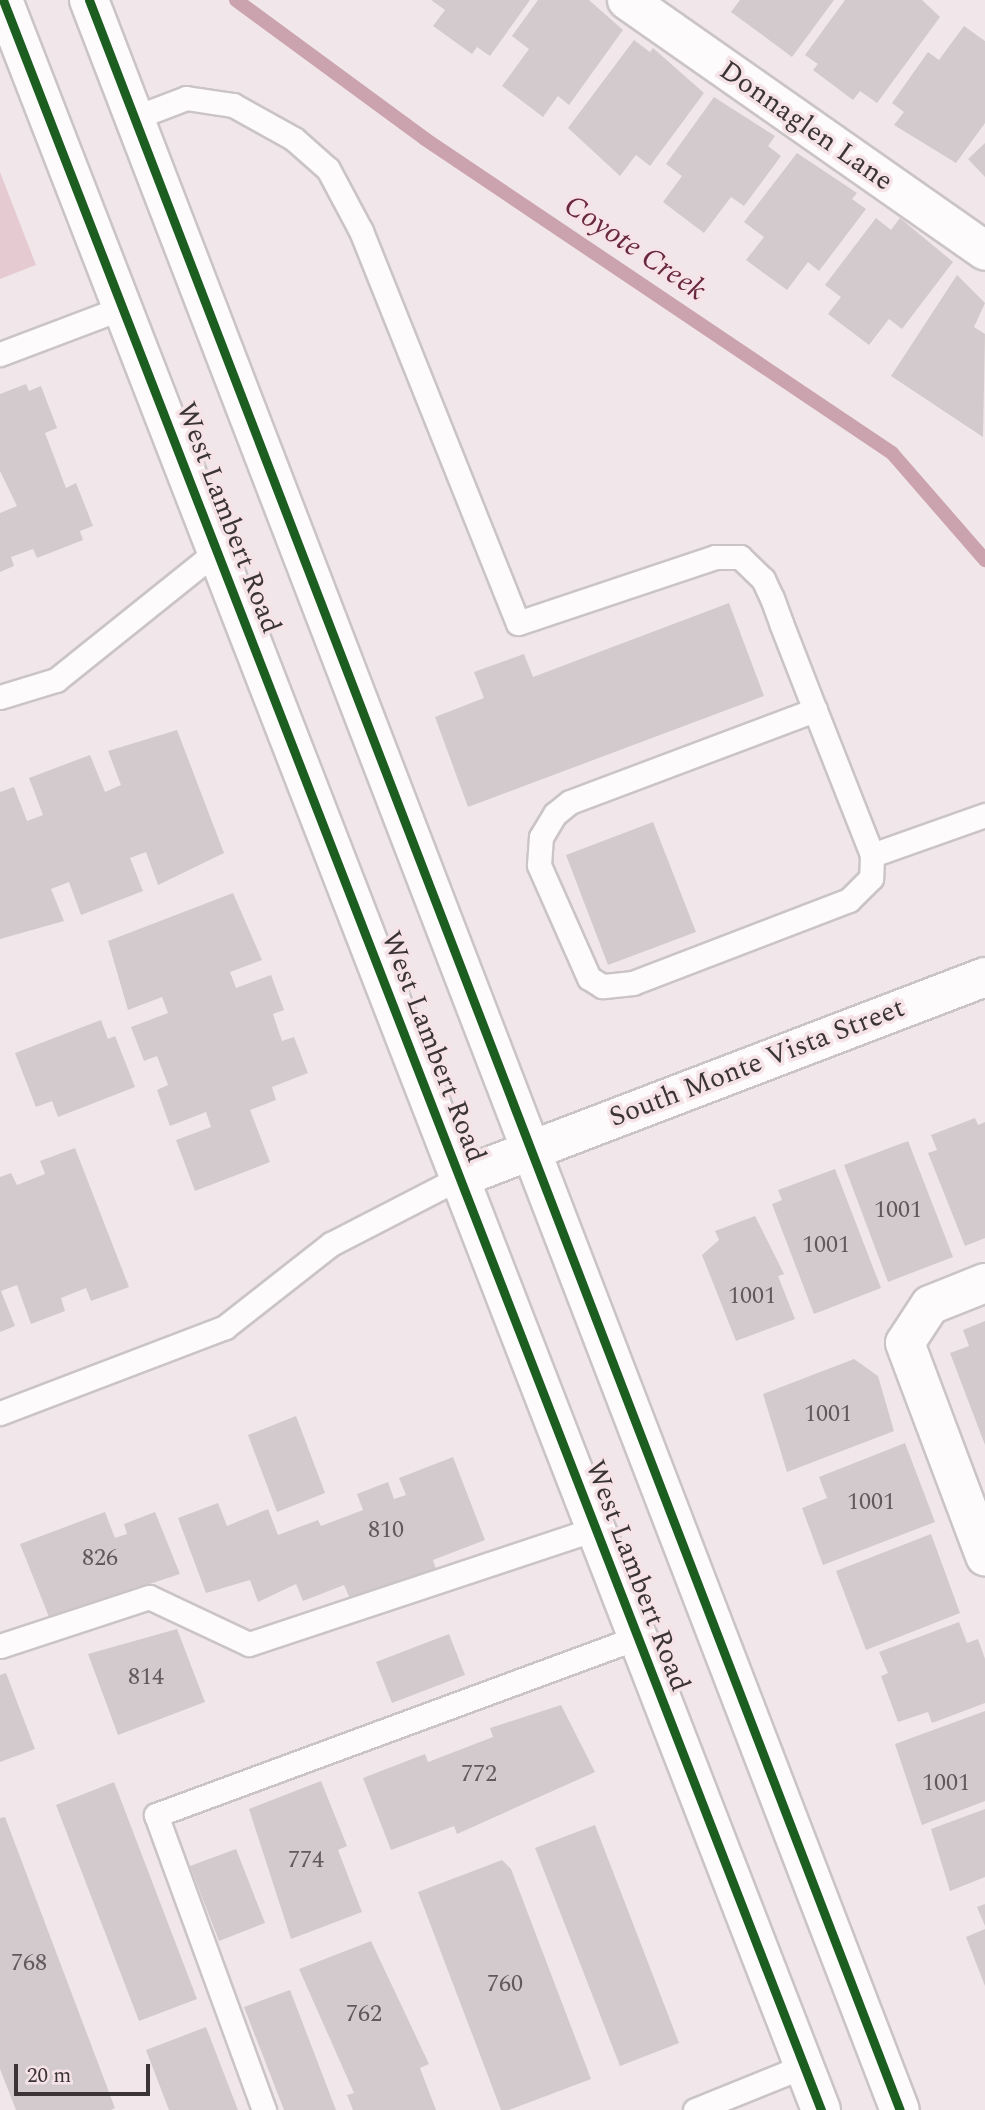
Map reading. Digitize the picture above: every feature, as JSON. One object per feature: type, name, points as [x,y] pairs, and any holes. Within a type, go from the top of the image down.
[{"type":"main road","name":"West Lambert Road","points":[[3,0],[821,2110]]},
{"type":"main road","name":"West Lambert Road","points":[[89,0],[528,1149],[900,2110]]},
{"type":"main road","name":"Donnaglen Lane","points":[[627,0],[985,251]]},
{"type":"main road","name":"South Monte Vista Street","points":[[459,1178],[528,1149],[984,981]]},
{"type":"main road","points":[[985,1283],[930,1304],[905,1343],[985,1556]]},
{"type":"lane","points":[[134,118],[186,98],[233,105],[294,139],[328,169],[361,231],[518,623],[694,561],[740,556],[763,579],[815,710],[872,856],[868,885],[849,900],[633,983],[602,986],[589,978],[570,944],[537,852],[555,814],[570,802],[815,710]]},
{"type":"lane","points":[[0,354],[122,307]]},
{"type":"lane","points":[[0,697],[56,680],[216,552]]},
{"type":"lane","points":[[872,856],[985,815]]},
{"type":"lane","points":[[0,1413],[225,1327],[331,1244],[459,1178]]},
{"type":"lane","points":[[0,1646],[149,1597],[250,1644],[594,1529]]},
{"type":"lane","points":[[264,2110],[156,1815],[636,1638]]},
{"type":"lane","points":[[695,2110],[804,2066]]},
{"type":"shaded area","points":[[0,172],[36,265],[0,279]]},
{"type":"building","points":[[431,0],[530,0],[490,56],[477,47],[472,54],[433,26],[445,10]]},
{"type":"building","points":[[538,0],[589,0],[623,30],[569,105],[558,96],[543,117],[502,86],[529,49],[512,36]]},
{"type":"building","points":[[740,0],[834,0],[792,57],[731,12]]},
{"type":"building","points":[[845,0],[922,0],[940,17],[877,103],[860,91],[853,100],[813,70],[818,64],[805,55]]},
{"type":"building","points":[[964,26],[985,41],[985,123],[956,163],[894,125],[904,112],[892,103],[928,52],[939,60]]},
{"type":"building","points":[[634,40],[650,52],[653,48],[704,93],[650,166],[636,155],[620,176],[568,128]]},
{"type":"building","points":[[714,97],[775,136],[768,146],[781,156],[744,206],[731,197],[704,233],[663,202],[682,176],[666,164]]},
{"type":"building","points":[[985,143],[985,177],[968,159]]},
{"type":"building","points":[[797,153],[857,193],[852,199],[866,209],[819,271],[808,262],[787,290],[746,260],[764,237],[744,222]]},
{"type":"building","points":[[876,218],[891,230],[900,218],[953,262],[902,329],[889,319],[869,345],[828,314],[841,297],[825,285]]},
{"type":"building","points":[[957,275],[985,303],[974,327],[985,334],[983,437],[891,376]]},
{"type":"building","points":[[26,384],[29,391],[41,386],[57,428],[45,433],[66,488],[76,483],[93,526],[80,531],[83,540],[37,558],[33,549],[11,557],[14,566],[0,572],[0,513],[17,506],[0,471],[0,394]]},
{"type":"building","points":[[729,603],[764,696],[468,807],[435,717],[484,698],[474,672],[524,654],[533,677]]},
{"type":"building","points":[[177,730],[224,853],[158,885],[146,852],[130,858],[143,891],[81,915],[69,882],[51,889],[64,921],[0,939],[0,792],[14,787],[27,821],[43,815],[29,778],[90,755],[105,792],[121,785],[108,751]]},
{"type":"building","points":[[653,822],[696,932],[608,965],[566,855]]},
{"type":"building","points":[[233,893],[262,960],[230,972],[236,988],[271,975],[284,1010],[273,1014],[282,1041],[294,1037],[308,1073],[272,1087],[276,1100],[250,1110],[270,1162],[195,1191],[176,1140],[211,1127],[206,1112],[170,1126],[157,1090],[168,1085],[157,1056],[144,1061],[131,1027],[168,1013],[162,997],[128,1010],[108,941]]},
{"type":"building","points":[[101,1020],[108,1039],[115,1036],[135,1087],[58,1117],[52,1101],[36,1107],[15,1053]]},
{"type":"building","points":[[975,1118],[978,1125],[985,1122],[985,1238],[965,1246],[928,1153],[937,1150],[931,1135]]},
{"type":"building","points":[[908,1141],[953,1257],[888,1282],[844,1165]]},
{"type":"building","points":[[75,1148],[129,1287],[91,1301],[86,1288],[61,1298],[65,1311],[31,1324],[17,1285],[1,1291],[15,1326],[0,1332],[0,1177],[11,1173],[17,1185],[45,1174],[40,1161]]},
{"type":"building","points":[[835,1169],[881,1288],[814,1314],[772,1204],[782,1200],[778,1190]]},
{"type":"building","points":[[755,1216],[784,1274],[778,1276],[795,1319],[736,1341],[702,1255],[719,1240],[715,1231]]},
{"type":"building","points":[[985,1321],[985,1445],[950,1353],[969,1346],[963,1330]]},
{"type":"building","points":[[854,1359],[878,1376],[894,1431],[787,1472],[763,1394]]},
{"type":"building","points":[[296,1416],[325,1493],[277,1512],[248,1435]]},
{"type":"building","points":[[905,1443],[935,1522],[823,1565],[802,1508],[827,1498],[819,1477]]},
{"type":"building","points":[[453,1457],[485,1540],[433,1560],[436,1569],[351,1601],[344,1585],[303,1601],[296,1584],[258,1602],[250,1580],[206,1593],[178,1518],[218,1503],[227,1526],[268,1509],[278,1535],[318,1520],[321,1526],[363,1510],[357,1494],[388,1482],[394,1499],[406,1495],[399,1478]]},
{"type":"building","points":[[105,1512],[115,1538],[127,1534],[124,1524],[155,1512],[180,1574],[49,1617],[20,1544]]},
{"type":"building","points":[[931,1534],[960,1613],[866,1650],[836,1571]]},
{"type":"building","points":[[959,1622],[967,1643],[978,1639],[985,1659],[985,1703],[932,1723],[928,1712],[898,1722],[881,1676],[888,1673],[879,1652]]},
{"type":"building","points":[[177,1629],[205,1702],[118,1735],[88,1654]]},
{"type":"building","points":[[449,1634],[465,1675],[392,1703],[376,1662]]},
{"type":"building","points":[[6,1673],[35,1749],[0,1762],[0,1675]]},
{"type":"building","points":[[561,1705],[595,1772],[457,1834],[454,1826],[391,1850],[363,1778],[425,1754],[428,1762],[493,1737],[490,1728]]},
{"type":"building","points":[[985,1711],[985,1801],[922,1825],[895,1744]]},
{"type":"building","points":[[321,1781],[347,1846],[338,1850],[362,1912],[291,1939],[249,1809]]},
{"type":"building","points":[[114,1782],[197,1999],[139,2021],[56,1805]]},
{"type":"building","points":[[985,1809],[985,1877],[950,1891],[931,1829]]},
{"type":"building","points":[[5,1817],[115,2108],[111,2110],[16,2110],[0,2069],[0,1818]]},
{"type":"building","points":[[595,1825],[679,2043],[620,2066],[535,1848]]},
{"type":"building","points":[[236,1849],[265,1923],[219,1941],[190,1866]]},
{"type":"building","points":[[502,1860],[511,1869],[591,2079],[509,2110],[501,2110],[418,1892]]},
{"type":"building","points":[[985,1904],[985,1926],[977,1907]]},
{"type":"building","points":[[985,1929],[985,1986],[966,1937]]},
{"type":"building","points":[[371,1941],[429,2064],[420,2068],[436,2110],[353,2110],[347,2095],[354,2093],[299,1969]]},
{"type":"building","points":[[290,1990],[336,2110],[284,2110],[244,2007]]},
{"type":"building","points":[[206,2027],[238,2110],[169,2110],[146,2050]]},
{"type":"waterway","name":"Coyote Creek","points":[[236,0],[425,139],[892,453],[985,560]]},
{"type":"cycle path","points":[[3,0],[821,2110]]},
{"type":"cycle path","points":[[89,0],[900,2110]]}]
